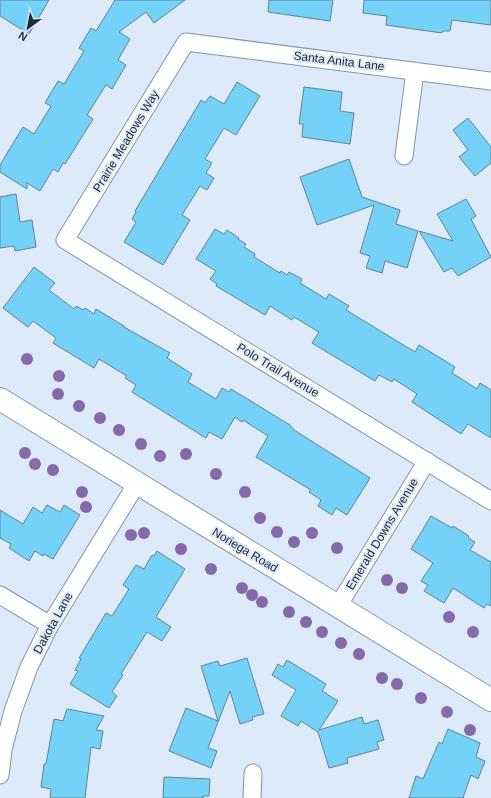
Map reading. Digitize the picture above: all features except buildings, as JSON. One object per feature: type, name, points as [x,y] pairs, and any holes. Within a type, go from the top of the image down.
[{"type":"street","name":"Santa Anita Lane","points":[[186,42],[491,81]]},
{"type":"street","name":"Prairie Meadows Way","points":[[65,240],[186,42]]},
{"type":"street","points":[[404,156],[415,71]]},
{"type":"street","name":"Polo Trail Avenue","points":[[65,240],[491,501]]},
{"type":"street","name":"Noriega Road","points":[[0,399],[491,700]]},
{"type":"street","name":"Emerald Downs Avenue","points":[[338,606],[427,461]]},
{"type":"street","name":"Dakota Lane","points":[[0,775],[3,750],[13,711],[28,667],[50,624],[136,483]]},
{"type":"street","points":[[0,595],[50,624]]},
{"type":"street","points":[[252,798],[253,773]]}]
